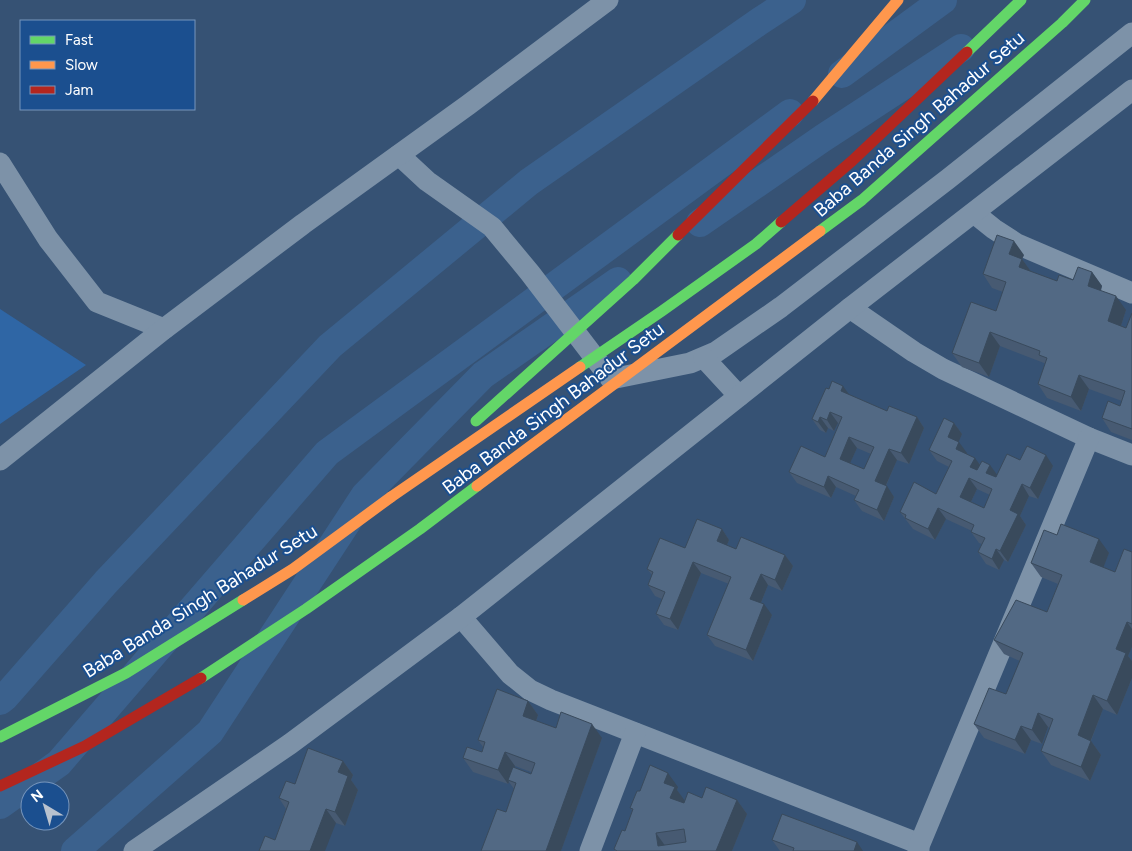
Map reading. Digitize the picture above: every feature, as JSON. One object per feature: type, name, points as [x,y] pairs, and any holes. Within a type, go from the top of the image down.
[{"type":"highway","points":[[391,497],[634,280],[808,106],[898,0]]},
{"type":"highway","name":"Baba Banda Singh Bahadur Setu","points":[[0,736],[134,668],[293,569],[391,497],[662,311],[756,244],[852,161],[1021,0]]},
{"type":"highway","name":"Baba Banda Singh Bahadur Setu","points":[[0,786],[85,746],[189,686],[306,609],[420,528],[862,200],[1055,29],[1085,0]]},
{"type":"street","points":[[0,460],[164,329],[303,224],[608,0]]},
{"type":"street","points":[[399,155],[427,180],[492,227],[530,273],[611,380],[690,363],[716,352],[781,308],[1132,33]]},
{"type":"street","points":[[134,851],[290,744],[461,617],[850,308],[1132,90]]},
{"type":"street","points":[[0,163],[48,239],[97,302],[164,329]]},
{"type":"street","points":[[974,213],[1017,244],[1132,294]]},
{"type":"street","points":[[850,308],[914,352],[943,369],[1089,438],[1132,455]]},
{"type":"street","points":[[704,358],[739,396]]},
{"type":"street","points":[[461,617],[510,674],[530,690],[551,700],[912,841],[919,848],[1089,438]]},
{"type":"street","points":[[590,851],[635,733]]},
{"type":"shaded area","points":[[0,309],[86,365],[0,424]]},
{"type":"building","points":[[997,235],[1014,241],[1009,254],[1022,259],[1019,267],[1057,281],[1059,275],[1073,280],[1078,267],[1092,272],[1088,286],[1116,296],[1108,321],[1126,328],[1132,313],[1132,429],[1102,418],[1108,401],[1120,406],[1125,391],[1079,375],[1071,397],[1038,384],[1047,358],[1039,355],[1040,351],[990,332],[979,363],[952,353],[971,302],[996,311],[1006,282],[983,274]]},
{"type":"building","points":[[832,381],[843,386],[841,391],[887,411],[889,406],[917,417],[901,453],[889,449],[875,481],[887,486],[877,510],[854,500],[859,490],[828,476],[824,487],[789,472],[801,446],[825,457],[842,417],[830,412],[827,420],[820,417],[818,422],[812,419],[826,388],[829,389]],"holes":[[[849,437],[874,447],[864,469],[840,459]]]},
{"type":"building","points":[[944,418],[954,423],[948,437],[959,442],[956,449],[975,458],[970,467],[977,470],[982,461],[990,465],[986,473],[996,477],[1007,454],[1020,460],[1027,446],[1046,455],[1030,488],[1022,484],[1010,510],[1018,514],[1000,551],[996,549],[992,559],[978,552],[985,538],[971,532],[974,525],[938,508],[928,529],[905,518],[906,515],[900,512],[914,482],[936,494],[952,461],[929,450]],"holes":[[[969,478],[992,489],[984,508],[960,497]]]},
{"type":"building","points":[[697,519],[722,529],[717,541],[736,549],[741,537],[785,555],[775,580],[761,574],[750,599],[764,604],[746,650],[707,635],[731,577],[693,562],[670,619],[656,614],[665,592],[648,585],[653,572],[647,569],[660,538],[685,548]]},
{"type":"building","points":[[1061,524],[1099,539],[1090,562],[1115,572],[1124,549],[1132,552],[1132,624],[1127,622],[1116,649],[1126,653],[1107,701],[1093,695],[1078,735],[1091,741],[1081,767],[1041,751],[1053,719],[1038,713],[1032,730],[1021,726],[1015,740],[974,724],[989,688],[1006,694],[1023,653],[994,640],[1016,600],[1047,612],[1062,575],[1031,563],[1044,530],[1057,535]]},
{"type":"building","points":[[497,689],[528,701],[523,716],[556,728],[561,712],[592,724],[546,851],[481,851],[497,809],[506,812],[516,783],[508,780],[513,767],[531,774],[535,763],[505,752],[498,770],[463,758],[467,747],[482,752],[485,742],[478,740]]},
{"type":"building","points":[[308,748],[343,761],[338,772],[348,776],[335,812],[326,809],[310,851],[259,851],[265,836],[275,840],[289,802],[279,798],[286,781],[295,784]]},
{"type":"building","points":[[650,765],[668,773],[664,783],[675,787],[670,798],[684,803],[688,792],[702,798],[706,787],[737,800],[716,851],[617,851],[614,849],[622,830],[625,831],[633,809],[630,808],[637,791],[640,791]],"holes":[[[684,829],[686,842],[658,846],[656,833]]]},
{"type":"building","points":[[782,814],[857,842],[854,851],[793,851],[794,848],[772,840]]},
{"type":"waterway","points":[[0,701],[106,582],[330,346],[529,182],[792,0]]},
{"type":"waterway","points":[[842,74],[943,0]]},
{"type":"waterway","points":[[700,223],[823,138],[961,48]]},
{"type":"waterway","points":[[0,805],[59,763],[327,453],[790,113]]},
{"type":"waterway","points":[[75,851],[210,732],[365,495],[483,375],[618,281]]},
{"type":"traffic: fast","points":[[967,52],[1021,0]]},
{"type":"traffic: fast","points":[[820,231],[862,200],[1062,23],[1085,0]]},
{"type":"traffic: fast","points":[[580,367],[756,244],[781,222]]},
{"type":"traffic: fast","points":[[476,421],[633,280],[678,235]]},
{"type":"traffic: fast","points":[[201,678],[306,609],[420,529],[477,486]]},
{"type":"traffic: fast","points":[[0,737],[126,673],[243,600]]},
{"type":"traffic: slow","points":[[813,101],[898,0]]},
{"type":"traffic: slow","points":[[477,486],[820,231]]},
{"type":"traffic: slow","points":[[391,497],[580,367]]},
{"type":"traffic: slow","points":[[243,600],[293,569],[391,497]]},
{"type":"traffic: jam","points":[[781,222],[852,161],[967,52]]},
{"type":"traffic: jam","points":[[678,235],[813,101]]},
{"type":"traffic: jam","points":[[0,786],[85,746],[201,678]]}]
